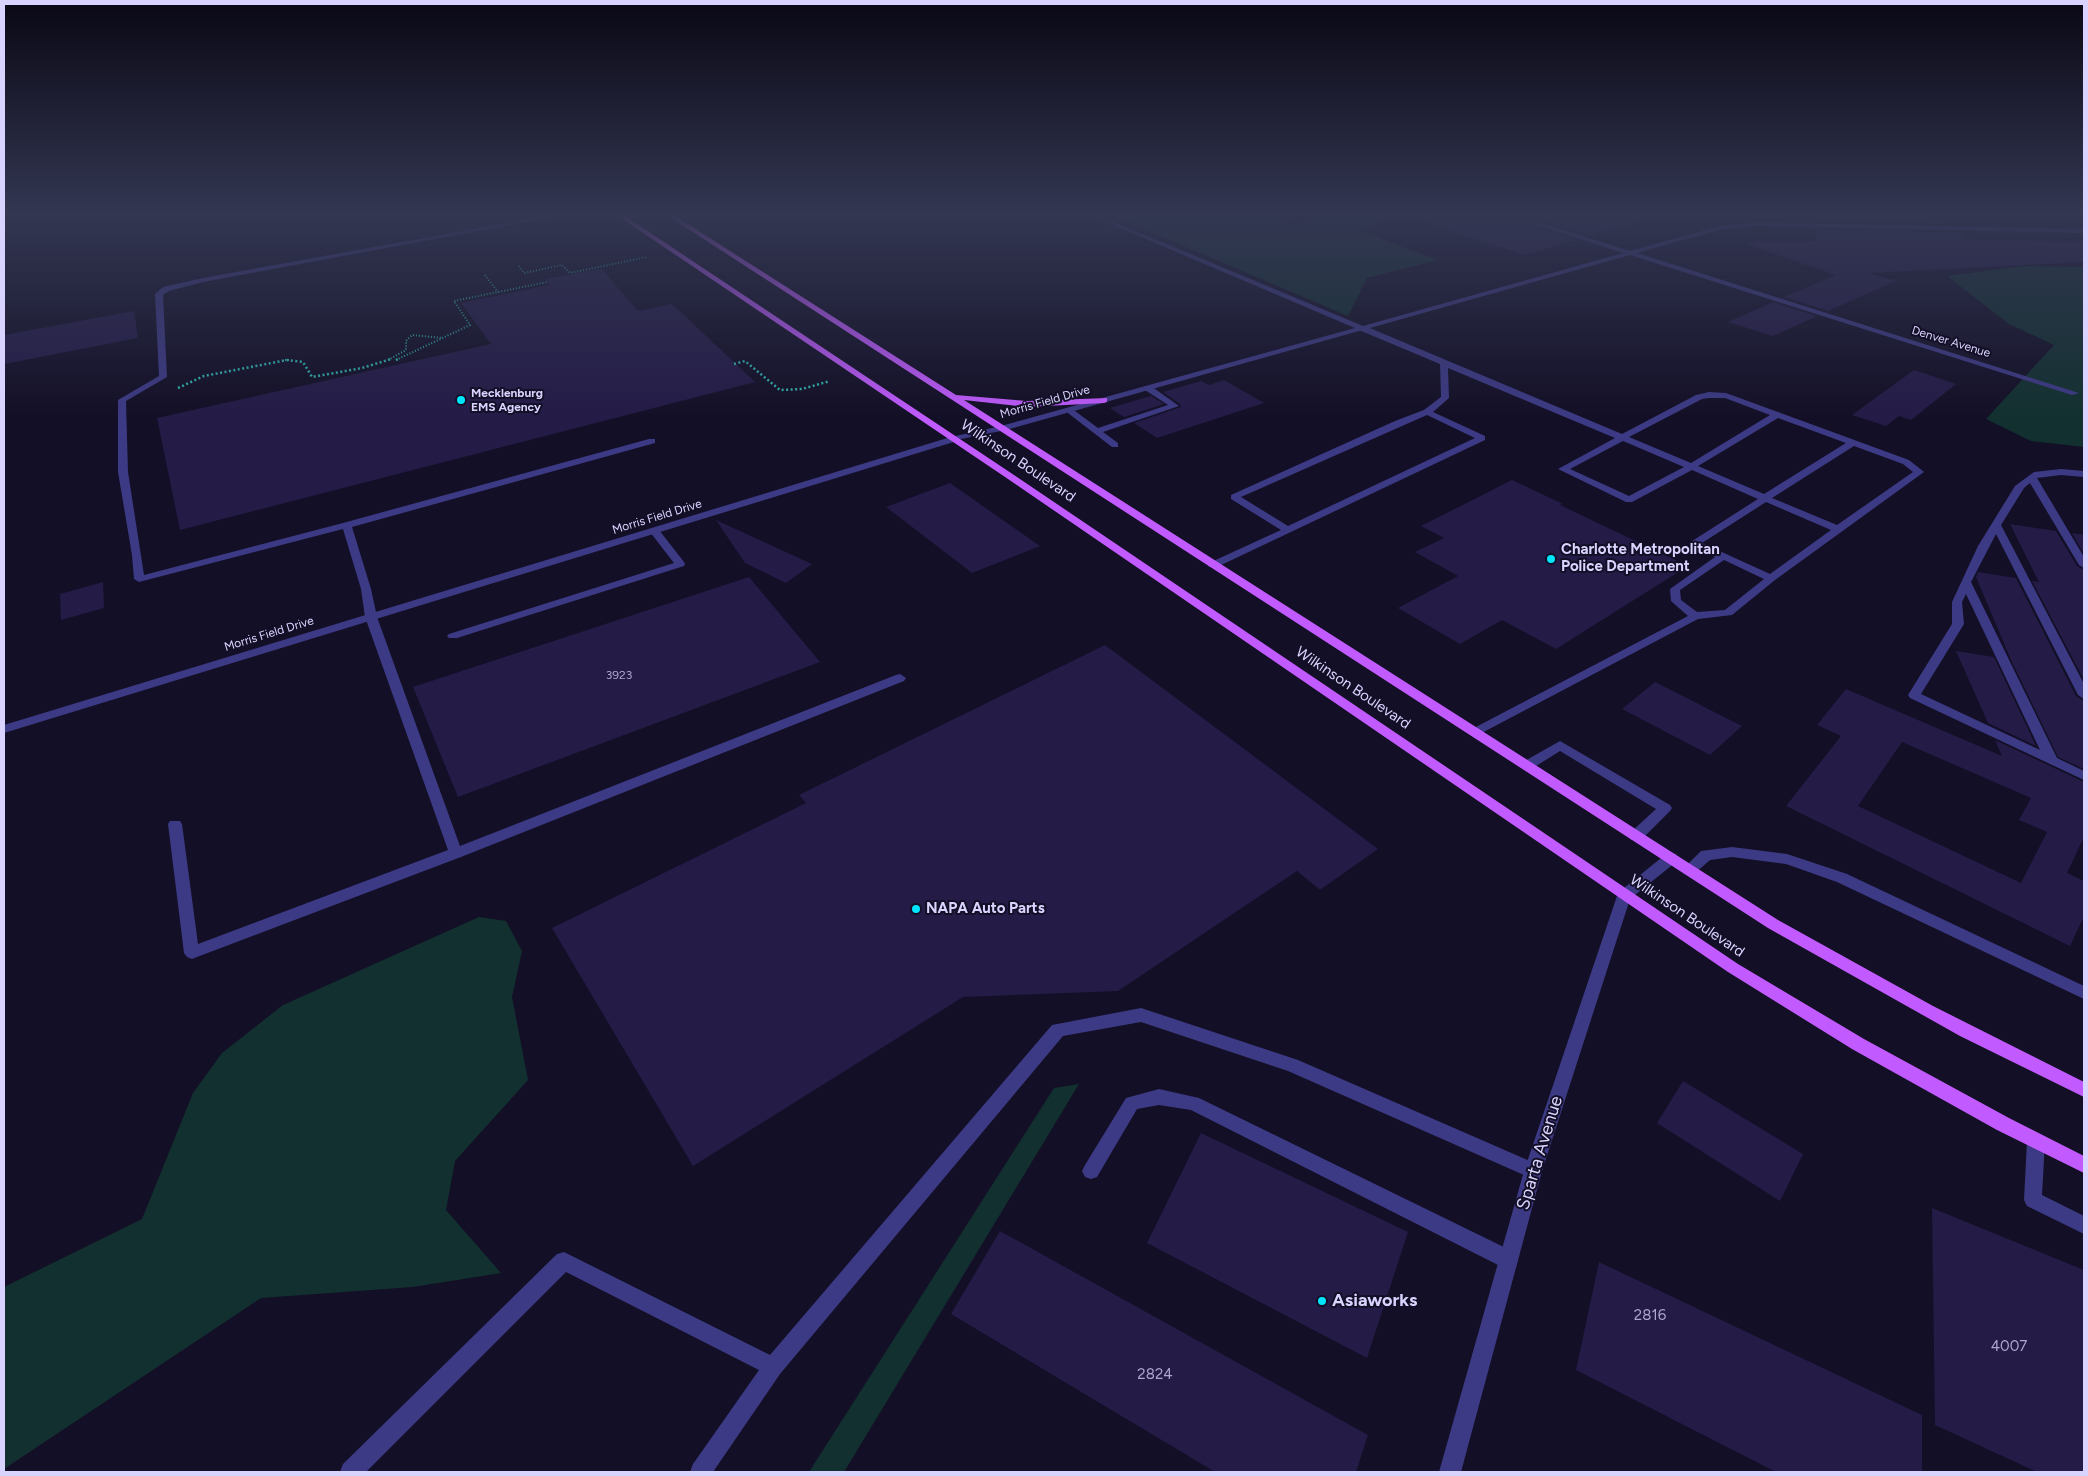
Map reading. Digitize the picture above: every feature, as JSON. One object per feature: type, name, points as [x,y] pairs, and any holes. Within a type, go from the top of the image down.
[{"type":"main road","name":"Wilkinson Boulevard","points":[[721,283],[1733,968],[1858,1044],[2084,1165]]},
{"type":"main road","name":"Wilkinson Boulevard","points":[[775,283],[1774,924],[1890,991],[2023,1061],[2084,1090]]},
{"type":"main road","points":[[952,396],[1027,404],[1104,400]]},
{"type":"street","points":[[191,283],[173,287],[159,294],[164,376],[122,400],[123,472],[137,555],[139,579],[347,525],[652,441]]},
{"type":"street","points":[[1254,283],[1625,438],[1838,530]]},
{"type":"street","name":"Morris Field Drive","points":[[4,729],[655,532],[954,439],[1003,428],[1523,283]]},
{"type":"street","name":"Denver Avenue","points":[[1726,283],[2075,392]]},
{"type":"street","points":[[1288,530],[1234,497],[1398,423],[1428,412],[1445,398],[1444,363]]},
{"type":"street","points":[[1097,431],[1176,406],[1148,388]]},
{"type":"street","points":[[1476,732],[1696,616],[1728,613],[1771,578],[1919,472],[1906,462],[1726,396],[1709,395],[1698,397],[1625,438],[1563,469],[1629,500],[1691,467],[1777,415]]},
{"type":"street","points":[[1068,410],[1115,445]]},
{"type":"street","points":[[1213,565],[1482,438],[1428,412]]},
{"type":"street","points":[[1771,578],[1694,543],[1852,443]]},
{"type":"street","points":[[2084,475],[2060,472],[2037,474],[2020,486],[1983,546],[1966,582],[1958,602],[1958,624],[1914,696],[2084,776]]},
{"type":"street","points":[[2032,478],[2084,565]]},
{"type":"street","points":[[347,525],[366,589],[371,617],[456,853]]},
{"type":"street","points":[[1996,525],[2084,695]]},
{"type":"street","points":[[453,636],[680,564],[655,532]]},
{"type":"street","points":[[1696,616],[1676,601],[1675,589],[1723,556]]},
{"type":"street","points":[[1966,582],[2051,760]]},
{"type":"street","points":[[175,824],[192,953],[456,853],[900,678]]},
{"type":"street","points":[[1528,765],[1560,744],[1665,808],[1636,836]]},
{"type":"street","points":[[1689,870],[1706,855],[1732,852],[1787,859],[1842,878],[2084,993]]},
{"type":"street","points":[[1624,896],[1671,858]]},
{"type":"street","name":"Sparta Avenue","points":[[1450,1472],[1533,1171],[1624,896]]},
{"type":"street","points":[[701,1472],[773,1367],[1058,1030],[1141,1015],[1292,1065],[1533,1171]]},
{"type":"street","points":[[1091,1171],[1132,1103],[1159,1097],[1193,1103],[1509,1260]]},
{"type":"street","points":[[2036,1141],[2033,1200],[2084,1225]]},
{"type":"street","points":[[351,1472],[564,1261],[773,1367]]},
{"type":"path","points":[[491,283],[498,292]]},
{"type":"path","points":[[178,388],[204,376],[287,360],[303,362],[312,378],[398,360],[470,325],[454,301],[543,283]]},
{"type":"path","points":[[387,362],[400,356],[406,350],[406,341],[412,336],[443,338]]},
{"type":"path","points":[[734,364],[745,361],[780,390],[802,389],[835,379]]},
{"type":"green space","points":[[1270,283],[1365,283],[1348,316]]},
{"type":"green space","points":[[1956,283],[2084,283],[2084,447],[2031,441],[1986,419],[2054,345],[2009,324]]},
{"type":"green space","points":[[479,917],[506,921],[522,951],[512,997],[528,1080],[455,1161],[446,1210],[501,1273],[413,1287],[261,1298],[4,1469],[4,1287],[142,1219],[193,1093],[222,1053],[283,1005]]},
{"type":"green space","points":[[1079,1084],[844,1472],[809,1472],[1054,1088]]},
{"type":"building","name":"Mecklenburg EMS Agency","points":[[548,283],[614,283],[638,311],[672,304],[755,382],[180,530],[157,418],[491,344],[461,303],[550,285]]},
{"type":"building","points":[[1817,283],[1892,283],[1828,311],[1784,297]]},
{"type":"building","points":[[1773,302],[1817,316],[1773,336],[1728,322]]},
{"type":"building","points":[[134,311],[138,338],[4,364],[4,335]]},
{"type":"building","points":[[1914,370],[1956,384],[1911,420],[1899,416],[1886,426],[1852,415]]},
{"type":"building","points":[[1224,380],[1264,403],[1157,438],[1134,423],[1181,407],[1180,404],[1163,392],[1201,381],[1209,385]]},
{"type":"building","points":[[1151,396],[1164,404],[1124,417],[1110,408]]},
{"type":"building","name":"Charlotte Metropolitan Police Department","points":[[1512,480],[1688,566],[1556,649],[1502,620],[1460,644],[1398,608],[1458,576],[1415,552],[1444,538],[1421,526]]},
{"type":"building","points":[[950,483],[1040,546],[972,573],[886,507]]},
{"type":"building","points":[[716,520],[812,564],[786,583],[745,563]]},
{"type":"building","points":[[2010,524],[2056,531],[2077,566],[2084,570],[2084,680],[2032,581],[2039,582]]},
{"type":"building","points":[[2072,533],[2084,535],[2084,554]]},
{"type":"building","points":[[1978,572],[2016,578],[2076,696],[2084,701],[2084,769],[2058,757],[2011,660],[1976,577]]},
{"type":"building","points":[[749,577],[820,662],[458,797],[413,687]]},
{"type":"building","points":[[103,582],[104,608],[61,620],[60,594]]},
{"type":"building","name":"NAPA Auto Parts","points":[[1105,645],[1378,849],[1320,890],[1297,871],[1118,991],[963,997],[693,1166],[552,928],[806,803],[799,795]]},
{"type":"building","points":[[1956,651],[1994,657],[2036,746],[1988,723]]},
{"type":"building","points":[[1655,682],[1742,726],[1710,755],[1622,709]]},
{"type":"building","points":[[1846,689],[2002,756],[1995,740],[2084,782],[2084,837],[2067,873],[2084,881],[2084,916],[2070,946],[1786,806],[1841,736],[1817,725]],"holes":[[[1902,742],[2031,798],[2019,820],[2047,832],[2021,883],[1858,806]]]},
{"type":"building","points":[[1683,1081],[1803,1154],[1780,1201],[1657,1123]]},
{"type":"building","name":"Asiaworks","points":[[1201,1133],[1408,1232],[1367,1358],[1147,1243]]},
{"type":"building","points":[[1932,1208],[2084,1270],[2084,1472],[2037,1472],[1935,1425]]},
{"type":"building","points":[[1000,1231],[1368,1435],[1356,1472],[1215,1472],[951,1314]]},
{"type":"building","points":[[1599,1262],[1922,1415],[1922,1472],[1776,1472],[1576,1370]]},
{"type":"place","name":"Mecklenburg EMS Agency","points":[[461,400]]},
{"type":"place","name":"Charlotte Metropolitan Police Department","points":[[1551,559]]},
{"type":"place","name":"NAPA Auto Parts","points":[[916,909]]},
{"type":"place","name":"Asiaworks","points":[[1322,1301]]}]
